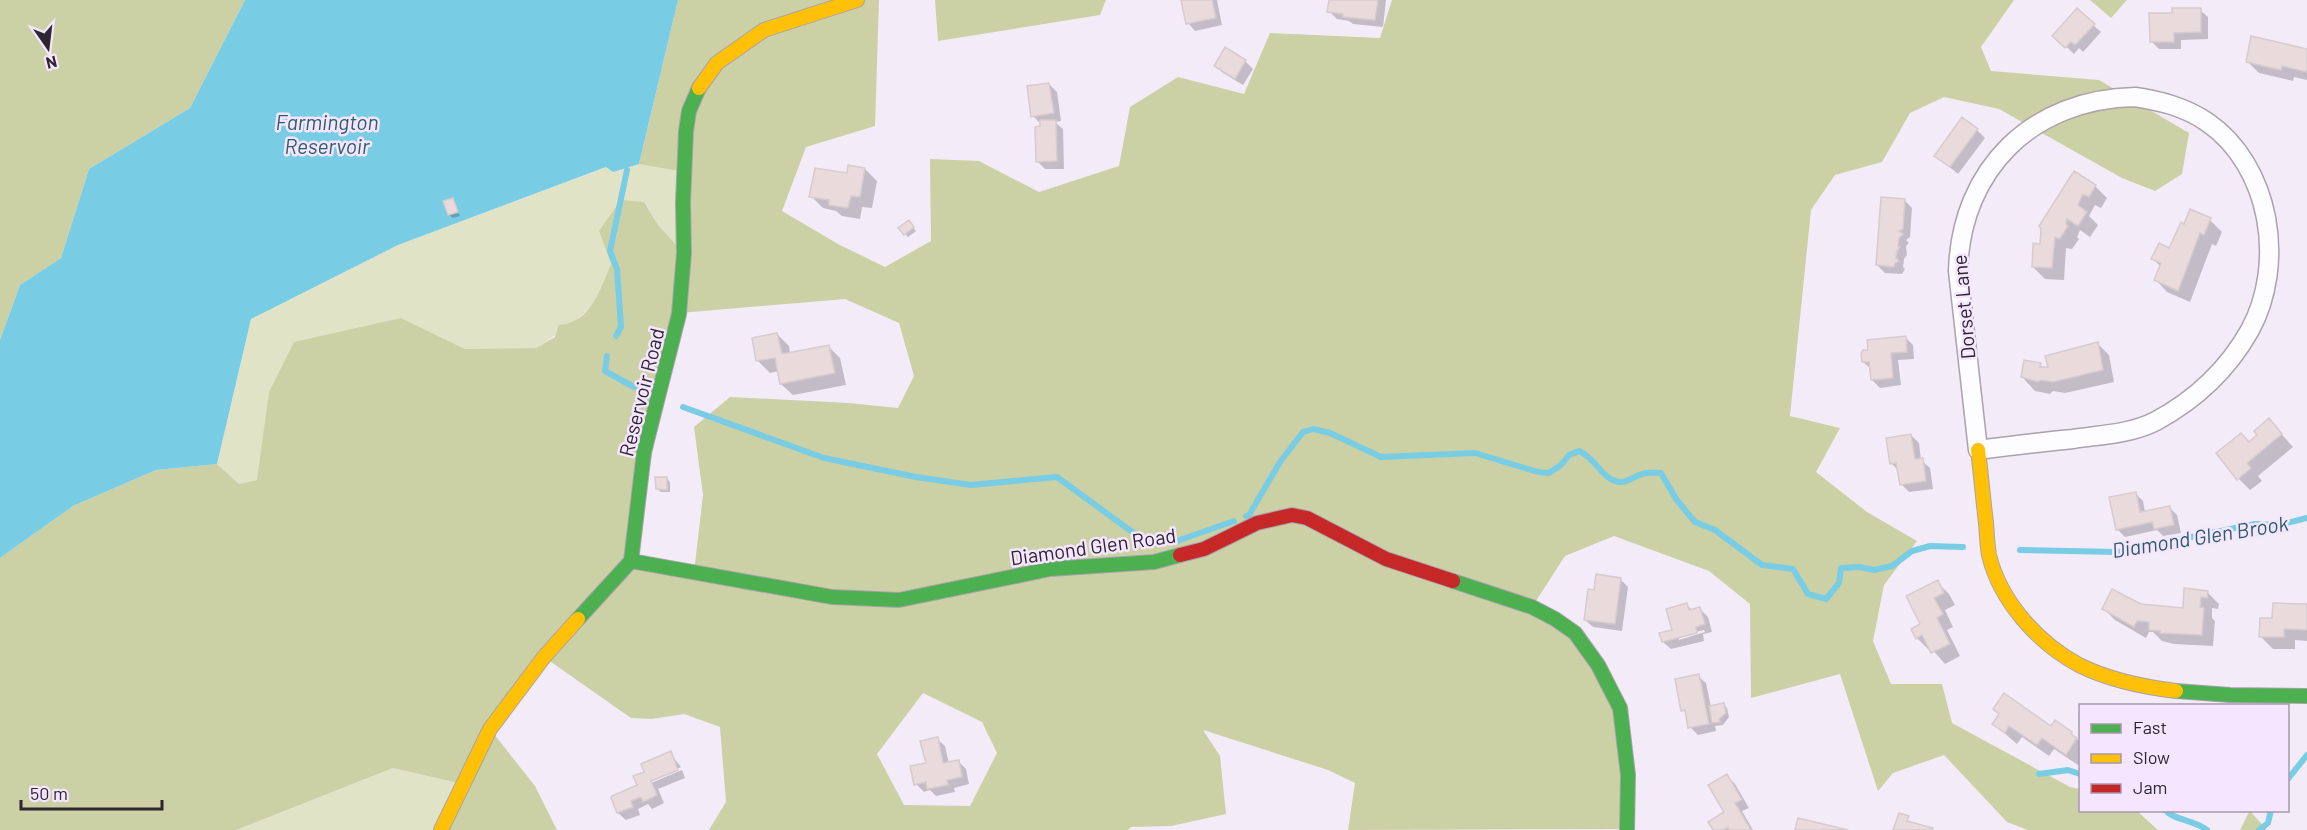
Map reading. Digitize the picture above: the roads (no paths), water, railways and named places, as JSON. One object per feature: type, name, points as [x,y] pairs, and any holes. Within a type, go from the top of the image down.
[{"type":"street","name":"Reservoir Road","points":[[631,561],[644,452],[680,314],[684,253],[683,203],[686,130],[689,111],[700,87],[717,63],[754,36],[775,26],[857,0]]},
{"type":"street","name":"Dorset Lane","points":[[1978,450],[2106,435],[2155,422],[2200,391],[2236,352],[2251,328],[2266,281],[2269,255],[2268,231],[2264,205],[2243,159],[2228,140],[2207,122],[2184,109],[2160,100],[2135,97],[2110,98],[2061,112],[2038,124],[2019,136],[1987,173],[1965,219],[1958,253],[1959,294],[1989,554],[2007,598],[2036,635],[2053,649],[2091,671],[2132,685],[2175,692],[2307,696]]},
{"type":"street","name":"Diamond Glen Road","points":[[631,561],[832,597],[898,600],[1050,569],[1154,562],[1204,549],[1257,523],[1273,518],[1292,515],[1307,518],[1386,559],[1532,607],[1575,633],[1598,665],[1620,708],[1628,775],[1627,830]]},
{"type":"street","points":[[441,830],[490,729],[544,657],[631,561]]},
{"type":"water","name":"Farmington Reservoir","points":[[245,0],[678,0],[639,164],[613,172],[606,167],[398,245],[251,319],[217,464],[156,470],[73,506],[0,558],[0,340],[20,285],[61,258],[89,169],[190,108]]},
{"type":"waterway","name":"Diamond Glen Brook","points":[[616,336],[621,327],[617,269],[610,251],[627,170]]},
{"type":"waterway","name":"Diamond Glen Brook","points":[[607,356],[605,371],[634,387]]},
{"type":"waterway","name":"Diamond Glen Brook","points":[[683,407],[824,458],[916,477],[971,485],[1057,477],[1135,534],[1153,544],[1177,541],[1234,521]]},
{"type":"waterway","name":"Diamond Glen Brook","points":[[1246,516],[1249,515],[1280,462],[1303,432],[1313,429],[1330,433],[1381,457],[1475,453],[1538,472],[1549,473],[1561,465],[1569,455],[1579,451],[1608,477],[1620,482],[1644,473],[1661,473],[1676,499],[1695,522],[1715,530],[1762,565],[1793,569],[1808,594],[1826,599],[1839,583],[1841,568],[1860,567],[1874,570],[1892,566],[1912,551],[1930,546],[1963,547]]},
{"type":"waterway","name":"Diamond Glen Brook","points":[[2020,550],[2118,552],[2255,524],[2279,525],[2307,518]]},
{"type":"waterway","points":[[2289,778],[2307,755]]},
{"type":"waterway","points":[[2039,774],[2068,770],[2079,774]]},
{"type":"waterway","points":[[2168,812],[2207,830]]},
{"type":"waterway","points":[[2259,830],[2268,823],[2271,812]]}]
